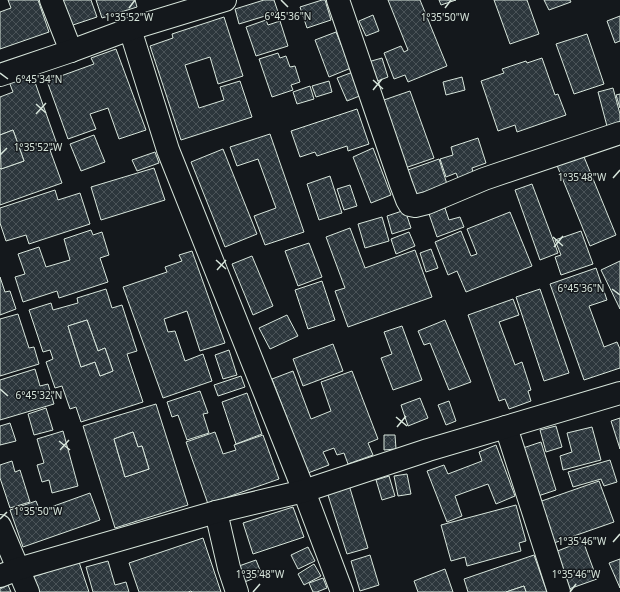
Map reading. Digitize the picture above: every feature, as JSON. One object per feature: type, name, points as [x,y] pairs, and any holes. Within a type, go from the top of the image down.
[{"type":"street","points":[[51,0],[71,51]]},
{"type":"street","points":[[0,75],[130,29],[225,0]]},
{"type":"street","points":[[338,0],[401,184],[410,205],[414,206],[427,203],[484,179],[620,133]]},
{"type":"street","points":[[130,29],[168,150],[304,491],[342,592]]},
{"type":"street","points":[[9,573],[216,512],[304,491],[421,453],[620,393]]},
{"type":"street","points":[[506,427],[559,592]]},
{"type":"street","points":[[216,512],[228,568],[237,592]]},
{"type":"street","points":[[0,526],[9,573],[28,592]]},
{"type":"building","points":[[8,0],[38,0],[49,32],[0,49],[0,12],[11,8]]},
{"type":"building","points":[[91,0],[97,17],[70,26],[61,1]]},
{"type":"building","points":[[96,0],[135,0],[137,7],[102,18]]},
{"type":"building","points":[[264,0],[274,0],[278,12],[239,24],[235,9]]},
{"type":"building","points":[[325,0],[331,20],[307,28],[300,7]]},
{"type":"building","points":[[388,0],[420,0],[447,66],[408,82],[405,75],[394,79],[384,53],[401,46],[404,52],[408,50]]},
{"type":"building","points":[[439,0],[456,0],[441,5]]},
{"type":"building","points":[[494,0],[527,0],[539,34],[510,44]]},
{"type":"building","points":[[544,0],[570,0],[571,2],[549,10]]},
{"type":"building","points":[[373,15],[379,31],[366,36],[359,21]]},
{"type":"building","points":[[620,16],[620,41],[615,43],[607,21]]},
{"type":"building","points":[[224,17],[243,76],[218,84],[210,57],[185,65],[199,108],[224,100],[220,87],[240,81],[252,117],[181,140],[150,46],[173,38],[172,34]]},
{"type":"building","points":[[266,20],[268,25],[280,21],[288,46],[256,56],[246,27]]},
{"type":"building","points":[[336,32],[351,68],[329,77],[315,40]]},
{"type":"building","points":[[587,34],[604,84],[574,94],[556,44]]},
{"type":"building","points":[[116,49],[146,130],[119,139],[108,108],[90,114],[96,129],[68,139],[47,81],[94,64],[91,58]]},
{"type":"building","points":[[278,53],[280,58],[286,56],[290,67],[295,66],[300,82],[291,85],[293,90],[272,97],[259,59]]},
{"type":"building","points":[[382,58],[388,77],[375,82],[368,62]]},
{"type":"building","points":[[542,58],[555,95],[558,94],[566,115],[517,132],[515,125],[498,131],[481,81],[504,73],[502,69],[526,61],[527,63]]},
{"type":"building","points":[[31,71],[58,147],[50,150],[62,183],[0,205],[0,168],[1,169],[24,161],[13,130],[0,135],[0,97],[13,92],[8,79]]},
{"type":"building","points":[[353,72],[362,95],[347,101],[337,78]]},
{"type":"building","points":[[462,77],[465,90],[446,95],[443,82]]},
{"type":"building","points":[[329,81],[332,92],[316,97],[312,86]]},
{"type":"building","points":[[310,86],[314,99],[297,104],[293,92]]},
{"type":"building","points":[[613,88],[620,114],[620,127],[608,130],[598,92]]},
{"type":"building","points":[[410,91],[434,158],[405,168],[381,101]]},
{"type":"building","points":[[620,94],[620,108],[616,95]]},
{"type":"building","points":[[357,109],[369,144],[348,151],[347,146],[317,156],[315,152],[300,157],[291,131]]},
{"type":"building","points":[[13,130],[24,161],[1,169],[0,135]]},
{"type":"building","points":[[270,134],[304,232],[265,245],[254,216],[276,208],[258,159],[237,166],[230,147]]},
{"type":"building","points":[[94,135],[105,162],[81,171],[70,144]]},
{"type":"building","points":[[478,138],[486,163],[472,168],[473,173],[458,178],[456,173],[446,177],[440,159],[453,155],[451,147]]},
{"type":"building","points":[[373,148],[391,195],[371,203],[353,157]]},
{"type":"building","points":[[223,149],[257,234],[225,247],[191,162]]},
{"type":"building","points":[[155,152],[159,163],[137,171],[132,160]]},
{"type":"building","points":[[582,152],[616,235],[590,246],[556,163]]},
{"type":"building","points":[[439,159],[447,184],[416,195],[408,170]]},
{"type":"building","points":[[154,168],[165,200],[101,220],[91,187]]},
{"type":"building","points":[[330,176],[342,213],[319,220],[307,184]]},
{"type":"building","points":[[532,184],[558,253],[540,260],[515,190]]},
{"type":"building","points":[[350,185],[357,206],[344,210],[337,189]]},
{"type":"building","points":[[55,190],[58,200],[80,193],[90,224],[29,244],[26,235],[6,241],[0,223],[0,208]]},
{"type":"building","points":[[445,208],[449,220],[460,217],[464,227],[437,237],[429,214]]},
{"type":"building","points":[[405,210],[411,228],[392,234],[387,216]]},
{"type":"building","points":[[510,212],[532,266],[466,292],[457,271],[448,275],[435,242],[461,231],[471,256],[477,254],[467,229]]},
{"type":"building","points":[[382,217],[389,241],[365,248],[358,224]]},
{"type":"building","points":[[350,228],[365,268],[415,250],[432,297],[348,327],[335,291],[345,288],[326,237]]},
{"type":"building","points":[[91,230],[93,235],[102,232],[109,255],[100,258],[108,282],[59,298],[57,291],[23,302],[15,277],[25,274],[18,254],[39,247],[46,267],[70,260],[64,239]]},
{"type":"building","points":[[581,231],[593,264],[561,275],[555,257],[561,255],[555,240]]},
{"type":"building","points":[[409,232],[415,246],[396,254],[391,239]]},
{"type":"building","points":[[309,243],[322,277],[298,286],[285,251]]},
{"type":"building","points":[[431,249],[438,268],[426,272],[420,253]]},
{"type":"building","points":[[192,251],[225,343],[200,351],[187,311],[164,319],[168,332],[175,331],[185,361],[203,354],[212,381],[163,398],[123,287],[167,272],[165,267],[182,261],[179,255]]},
{"type":"building","points":[[252,256],[273,306],[253,315],[232,264]]},
{"type":"building","points":[[620,261],[620,309],[601,270]]},
{"type":"building","points":[[596,268],[607,300],[589,306],[604,347],[617,342],[620,349],[620,368],[584,380],[550,284]]},
{"type":"building","points":[[0,277],[5,292],[10,291],[16,309],[0,315]]},
{"type":"building","points":[[322,281],[335,320],[308,329],[295,290]]},
{"type":"building","points":[[106,289],[112,308],[122,305],[137,351],[127,354],[143,402],[81,422],[76,407],[70,409],[62,386],[55,388],[46,362],[53,359],[50,350],[43,352],[29,310],[51,303],[53,310],[78,303],[77,298]],"holes":[[[87,320],[98,351],[105,348],[113,371],[100,376],[95,362],[81,367],[68,326]]]},
{"type":"building","points":[[540,289],[569,373],[544,381],[516,297]]},
{"type":"building","points":[[513,299],[519,315],[499,322],[515,365],[522,362],[531,390],[528,391],[531,401],[509,409],[505,399],[499,401],[468,315]]},
{"type":"building","points":[[18,314],[29,348],[34,347],[39,364],[0,376],[0,319]]},
{"type":"building","points":[[287,315],[298,336],[270,349],[259,328]]},
{"type":"building","points":[[87,320],[98,351],[105,348],[113,371],[100,376],[95,362],[81,367],[68,326]]},
{"type":"building","points":[[445,320],[471,382],[449,390],[430,343],[424,345],[418,331]]},
{"type":"building","points":[[402,326],[422,380],[393,390],[381,358],[392,354],[384,332]]},
{"type":"building","points":[[333,344],[343,371],[303,386],[293,359]]},
{"type":"building","points":[[229,350],[237,375],[223,379],[215,355]]},
{"type":"building","points":[[35,369],[40,386],[48,384],[54,404],[0,420],[0,380]]},
{"type":"building","points":[[293,371],[311,419],[331,411],[321,382],[352,371],[378,439],[368,443],[373,455],[348,464],[344,453],[337,455],[334,448],[323,452],[329,465],[308,473],[272,379]]},
{"type":"building","points":[[241,376],[245,387],[218,396],[214,385]]},
{"type":"building","points":[[200,391],[208,413],[203,414],[209,433],[187,440],[178,415],[172,417],[167,402]]},
{"type":"building","points":[[247,393],[262,434],[236,444],[222,402]]},
{"type":"building","points":[[420,398],[428,418],[408,426],[401,405]]},
{"type":"building","points":[[449,401],[456,421],[446,425],[438,405]]},
{"type":"building","points":[[156,404],[188,505],[115,528],[83,426]],"holes":[[[133,432],[138,447],[142,446],[149,469],[125,477],[114,439]]]},
{"type":"building","points":[[46,408],[53,430],[34,435],[28,414]]},
{"type":"building","points":[[620,418],[620,449],[611,421]]},
{"type":"building","points":[[10,423],[16,441],[0,445],[0,426]]},
{"type":"building","points":[[556,426],[562,447],[546,452],[540,430]]},
{"type":"building","points":[[592,427],[601,460],[563,470],[560,456],[572,452],[567,433]]},
{"type":"building","points":[[63,431],[78,486],[52,493],[49,480],[42,482],[37,465],[44,463],[37,439]]},
{"type":"building","points":[[133,432],[138,447],[142,446],[149,469],[125,477],[114,439]]},
{"type":"building","points":[[215,432],[223,454],[236,450],[234,445],[263,435],[279,479],[208,504],[186,442]]},
{"type":"building","points":[[384,435],[395,435],[396,449],[384,450]]},
{"type":"building","points":[[541,442],[556,490],[532,498],[517,450]]},
{"type":"building","points":[[496,445],[515,496],[496,504],[488,484],[455,496],[462,516],[447,522],[427,471],[444,465],[448,474],[482,461],[479,452]]},
{"type":"building","points":[[610,460],[617,482],[604,486],[601,479],[573,487],[568,472]]},
{"type":"building","points":[[12,461],[15,472],[20,470],[30,502],[10,508],[0,478],[0,465]]},
{"type":"building","points":[[407,474],[411,494],[398,496],[394,476]]},
{"type":"building","points":[[389,476],[395,496],[382,500],[376,480]]},
{"type":"building","points":[[599,481],[614,522],[551,544],[536,503]]},
{"type":"building","points":[[349,485],[368,548],[347,554],[327,492]]},
{"type":"building","points":[[90,493],[100,520],[23,547],[10,510],[36,501],[40,511]]},
{"type":"building","points":[[516,505],[526,541],[519,543],[521,551],[467,566],[465,557],[451,561],[441,525]]},
{"type":"building","points":[[293,507],[304,537],[253,554],[243,523]]},
{"type":"building","points":[[203,538],[221,592],[139,592],[129,563]]},
{"type":"building","points":[[583,541],[597,579],[569,589],[555,552]]},
{"type":"building","points":[[308,547],[315,561],[298,569],[291,555]]},
{"type":"building","points":[[370,555],[379,585],[360,591],[351,561]]},
{"type":"building","points":[[534,555],[547,592],[526,592],[524,586],[506,592],[468,592],[464,579]]},
{"type":"building","points":[[77,556],[89,592],[37,592],[32,577],[48,572],[46,567]]},
{"type":"building","points":[[620,559],[620,588],[609,563]]},
{"type":"building","points":[[256,560],[262,575],[242,583],[236,567]]},
{"type":"building","points":[[108,561],[115,585],[126,582],[129,592],[93,592],[86,567]]},
{"type":"building","points":[[314,564],[321,576],[304,585],[298,574]]},
{"type":"building","points":[[445,569],[453,592],[418,592],[414,581]]},
{"type":"building","points":[[323,578],[327,588],[313,592],[309,583]]},
{"type":"building","points":[[8,585],[11,592],[0,592],[0,589]]},
{"type":"building","points":[[524,586],[526,592],[506,592]]}]
